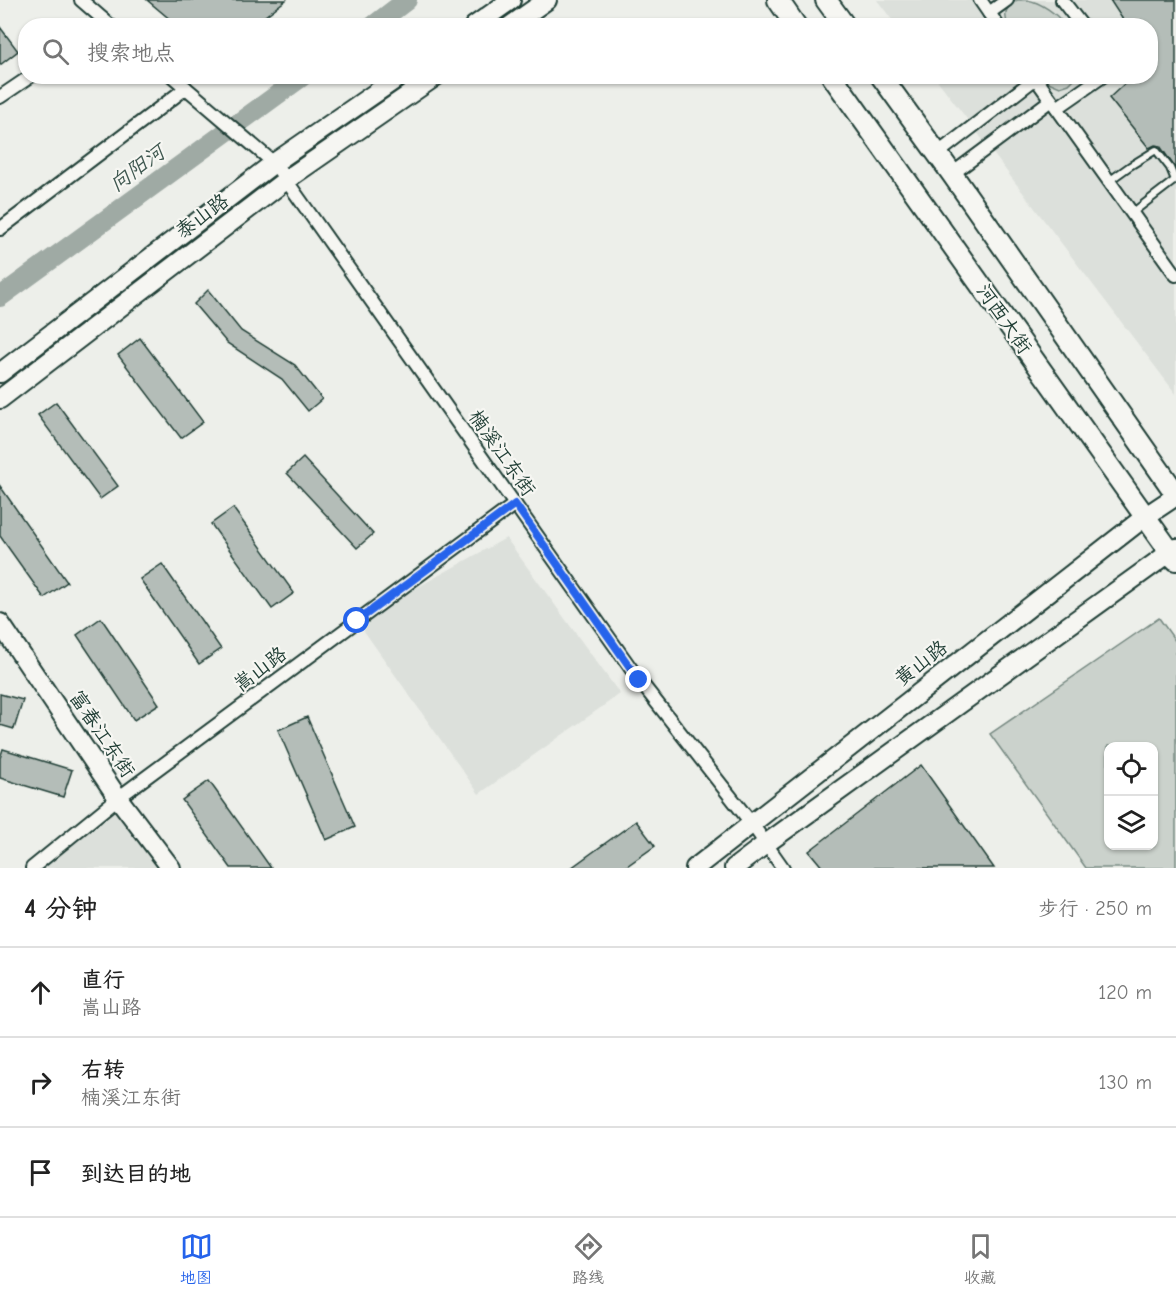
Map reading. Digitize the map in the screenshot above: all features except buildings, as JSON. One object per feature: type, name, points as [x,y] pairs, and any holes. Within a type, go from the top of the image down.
[{"type":"main road","points":[[778,0],[790,18]]},
{"type":"main road","points":[[826,0],[839,18]]},
{"type":"main road","name":"河西大街","points":[[838,84],[1047,380],[1174,553]]},
{"type":"main road","name":"河西大街","points":[[887,84],[1176,495]]},
{"type":"street","points":[[81,0],[101,17]]},
{"type":"street","points":[[485,18],[511,0]]},
{"type":"street","points":[[521,18],[547,0]]},
{"type":"street","points":[[980,0],[992,18]]},
{"type":"street","points":[[989,13],[1007,0]]},
{"type":"street","points":[[1062,0],[1076,18]]},
{"type":"street","points":[[0,97],[19,84]]},
{"type":"street","name":"楠溪江东街","points":[[181,84],[274,163],[639,680],[753,824],[783,868]]},
{"type":"street","name":"泰山路","points":[[0,373],[274,163],[388,84]]},
{"type":"street","name":"泰山路","points":[[0,399],[286,180],[424,84]]},
{"type":"street","points":[[937,154],[1026,84]]},
{"type":"street","points":[[1040,84],[1132,213],[1172,262],[1176,275]]},
{"type":"street","points":[[952,174],[1054,104],[1088,84]]},
{"type":"street","points":[[0,229],[186,88]]},
{"type":"street","name":"黄山路","points":[[695,868],[1176,495]]},
{"type":"street","name":"嵩山路","points":[[32,868],[118,798],[515,504]]},
{"type":"street","points":[[734,868],[1174,553]]},
{"type":"street","name":"富春江东街","points":[[0,623],[118,798],[171,868]]},
{"type":"lane","points":[[1109,181],[1156,150],[1170,168],[1175,180],[1132,213]]},
{"type":"shaded area","points":[[877,0],[1176,0],[1176,394],[940,84],[1158,84],[1158,18],[891,18]]},
{"type":"shaded area","points":[[1017,0],[1032,1],[1059,18],[1006,18],[1006,11]]},
{"type":"shaded area","points":[[1053,84],[1069,84],[1060,87]]},
{"type":"shaded area","points":[[506,538],[620,694],[479,794],[357,621]]},
{"type":"shaded area","points":[[1159,618],[1176,642],[1176,868],[1086,868],[990,734]]},
{"type":"shaded area","points":[[118,798],[163,868],[32,868]]},
{"type":"waterway","name":"向阳河","points":[[383,18],[407,0]]},
{"type":"waterway","name":"向阳河","points":[[0,297],[292,84]]},
{"type":"route","points":[[357,621],[515,504],[639,680]]}]
